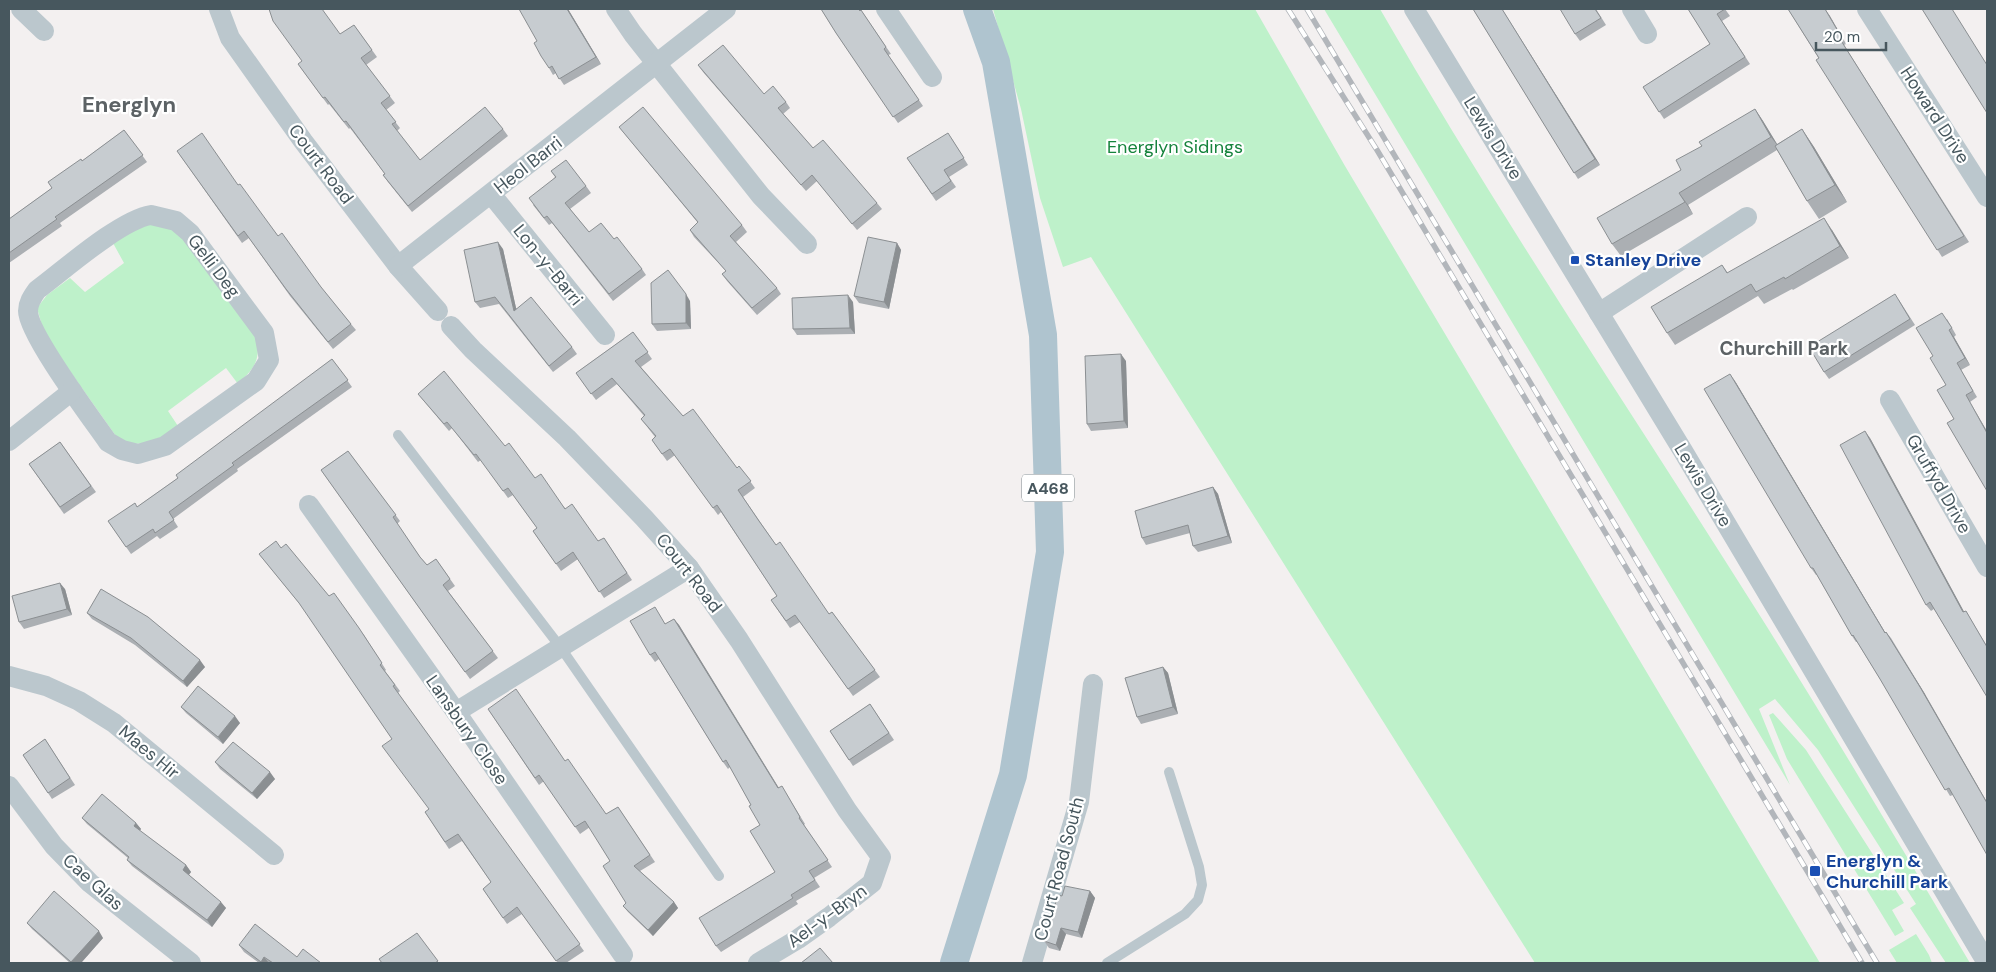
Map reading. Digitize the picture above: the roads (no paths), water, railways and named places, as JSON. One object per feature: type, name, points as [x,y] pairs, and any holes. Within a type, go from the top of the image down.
[{"type":"main road","name":"A468","points":[[954,963],[1013,775],[1050,552],[1043,336],[996,62],[977,9]]},
{"type":"street","points":[[21,9],[44,31]]},
{"type":"street","name":"Court Road","points":[[219,9],[230,38],[303,141],[398,266],[438,311]]},
{"type":"street","points":[[616,9],[633,34],[761,196],[806,244]]},
{"type":"street","name":"Heol Barri","points":[[398,266],[726,9]]},
{"type":"street","points":[[886,9],[932,77]]},
{"type":"street","name":"Lewis Drive","points":[[1414,9],[1599,313],[1987,963]]},
{"type":"street","points":[[1632,9],[1647,34]]},
{"type":"street","name":"Howard Drive","points":[[1867,9],[1987,197]]},
{"type":"street","name":"Lon-y-Barri","points":[[491,194],[605,335]]},
{"type":"street","name":"Gelli Deg","points":[[159,216],[176,221],[190,232],[264,333],[268,346],[269,360],[256,381],[165,446],[138,454],[122,450],[108,442],[72,391],[31,325],[28,312],[30,300],[37,290],[95,246],[126,225],[143,217],[159,216]]},
{"type":"street","points":[[1599,313],[1747,217]]},
{"type":"street","name":"Court Road","points":[[452,326],[473,350],[567,438],[689,568],[739,640],[847,810],[881,857]]},
{"type":"street","points":[[9,441],[72,391]]},
{"type":"street","name":"Gruffyd Drive","points":[[1890,400],[1987,567]]},
{"type":"street","name":"Lansbury Close","points":[[309,505],[456,712],[623,955]]},
{"type":"street","points":[[456,712],[689,568]]},
{"type":"street","name":"Maes Hir","points":[[9,676],[46,686],[79,701],[114,724],[274,855]]},
{"type":"street","name":"Court Road South","points":[[1032,963],[1079,802],[1093,684]]},
{"type":"street","name":"Cae Glas","points":[[9,786],[54,846],[90,883],[191,963]]},
{"type":"street","name":"Ael-y-Bryn","points":[[758,963],[813,928],[872,883],[881,857]]},
{"type":"lane","points":[[398,435],[561,648],[719,876]]},
{"type":"lane","points":[[1107,963],[1186,914],[1198,900],[1202,884],[1199,867],[1169,772]]},
{"type":"railway","points":[[1288,9],[1377,150],[1862,963]]},
{"type":"railway","points":[[1307,9],[1877,963]]},
{"type":"place","name":"Stanley Drive","points":[[1575,260]]},
{"type":"place","name":"Energlyn & Churchill Park","points":[[1815,871]]},
{"type":"district","name":"Energlyn","points":[[129,104]]},
{"type":"district","name":"Churchill Park","points":[[1784,348]]},
{"type":"park label","name":"Energlyn Sidings","points":[[1175,147]]}]
